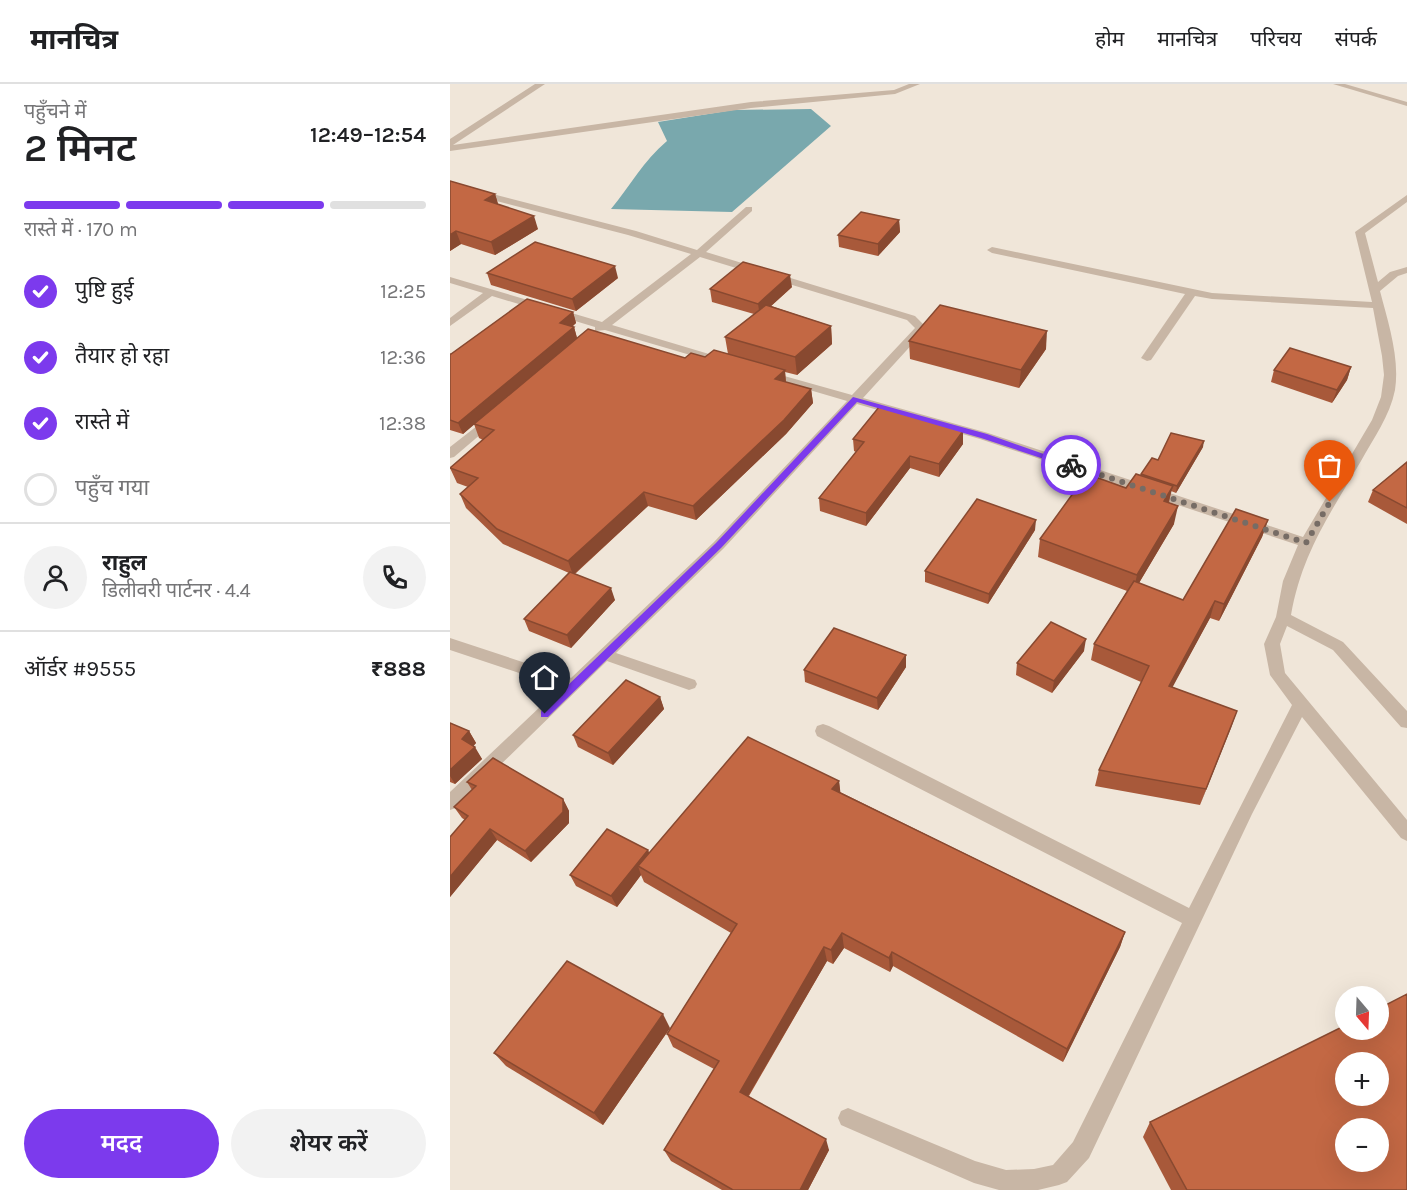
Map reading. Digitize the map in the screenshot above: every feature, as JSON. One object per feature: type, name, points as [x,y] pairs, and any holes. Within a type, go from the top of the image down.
[{"type":"street","points":[[450,146],[541,84]]},
{"type":"street","points":[[450,146],[751,105],[895,92],[916,84]]},
{"type":"street","points":[[450,186],[699,253],[911,318],[920,324],[921,328],[918,334],[719,545],[450,803]]},
{"type":"street","points":[[1407,198],[1360,232],[1390,375],[1386,399],[1378,420],[1306,543],[1290,581],[1283,617],[1272,644],[1278,675],[1300,705],[1407,833]]},
{"type":"street","points":[[586,340],[699,253],[749,209]]},
{"type":"street","points":[[992,250],[1227,298],[1376,305]]},
{"type":"street","points":[[1373,291],[1394,274],[1407,270]]},
{"type":"street","points":[[450,280],[734,365]]},
{"type":"street","points":[[450,323],[491,292]]},
{"type":"street","points":[[1147,358],[1191,292]]},
{"type":"street","points":[[756,371],[984,436],[1306,543]]},
{"type":"street","points":[[450,454],[500,412]]},
{"type":"street","points":[[1283,617],[1338,646],[1407,722]]},
{"type":"street","points":[[450,644],[575,685]]},
{"type":"street","points":[[606,655],[690,684]]},
{"type":"street","points":[[848,1118],[974,1172],[1006,1181],[1034,1180],[1059,1174],[1082,1150],[1246,809],[1300,705]]},
{"type":"street","points":[[823,731],[1193,919]]},
{"type":"lane","points":[[1337,84],[1407,104]]},
{"type":"water","points":[[811,109],[831,126],[732,212],[611,209],[644,165],[667,141],[658,122],[733,110]]},
{"type":"building","points":[[450,181],[495,194],[485,200],[534,216],[491,242],[456,231],[450,235]]},
{"type":"building","points":[[861,212],[899,220],[878,244],[838,235]]},
{"type":"building","points":[[535,242],[615,266],[572,299],[487,273]]},
{"type":"building","points":[[743,262],[790,275],[758,304],[710,289]]},
{"type":"building","points":[[527,299],[573,312],[560,323],[574,327],[458,423],[450,420],[450,354]]},
{"type":"building","points":[[766,305],[831,326],[795,357],[725,337]]},
{"type":"building","points":[[940,305],[1047,331],[1021,370],[909,341]]},
{"type":"building","points":[[588,329],[685,358],[691,353],[705,357],[714,350],[785,370],[775,379],[811,389],[784,420],[693,506],[644,492],[568,561],[497,529],[460,494],[478,478],[450,468],[494,430],[474,424]]},
{"type":"building","points":[[1290,348],[1351,367],[1337,390],[1274,370]]},
{"type":"building","points":[[879,407],[963,431],[939,464],[910,456],[866,513],[819,498],[864,442],[853,439]]},
{"type":"building","points":[[1171,433],[1204,441],[1177,486],[1141,474],[1152,458],[1158,460]]},
{"type":"building","points":[[1407,462],[1407,508],[1373,490]]},
{"type":"building","points":[[1087,474],[1126,488],[1136,474],[1173,486],[1164,501],[1178,506],[1137,575],[1040,539]]},
{"type":"building","points":[[977,499],[1036,520],[989,594],[925,571]]},
{"type":"building","points":[[1236,509],[1268,520],[1224,604],[1215,601],[1169,686],[1237,711],[1206,789],[1099,770],[1149,666],[1094,644],[1134,581],[1183,600]]},
{"type":"building","points":[[570,572],[611,588],[567,635],[524,619]]},
{"type":"building","points":[[1051,622],[1086,639],[1054,681],[1017,663]]},
{"type":"building","points":[[834,628],[906,655],[877,698],[804,670]]},
{"type":"building","points":[[626,680],[660,697],[608,753],[573,735]]},
{"type":"building","points":[[450,723],[469,731],[462,739],[475,747],[450,770]]},
{"type":"building","points":[[748,737],[839,781],[832,789],[1125,932],[1067,1049],[892,952],[889,958],[842,933],[831,950],[824,947],[740,1092],[826,1139],[800,1190],[733,1190],[664,1150],[719,1061],[667,1034],[737,924],[638,866]]},
{"type":"building","points":[[493,758],[563,799],[563,812],[525,851],[490,829],[450,877],[450,837],[468,816],[454,807],[476,786],[467,782]]},
{"type":"building","points":[[607,829],[648,850],[611,896],[570,875]]},
{"type":"building","points":[[567,961],[663,1014],[594,1113],[494,1053]]},
{"type":"building","points":[[1407,994],[1407,1190],[1187,1190],[1150,1122],[1335,1030],[1335,1040],[1389,1040],[1389,1003]]},
{"type":"way so far","points":[[1071,465],[1306,543],[1330,502]]},
{"type":"route","points":[[545,714],[719,545],[855,399],[984,436],[1071,465]]}]
